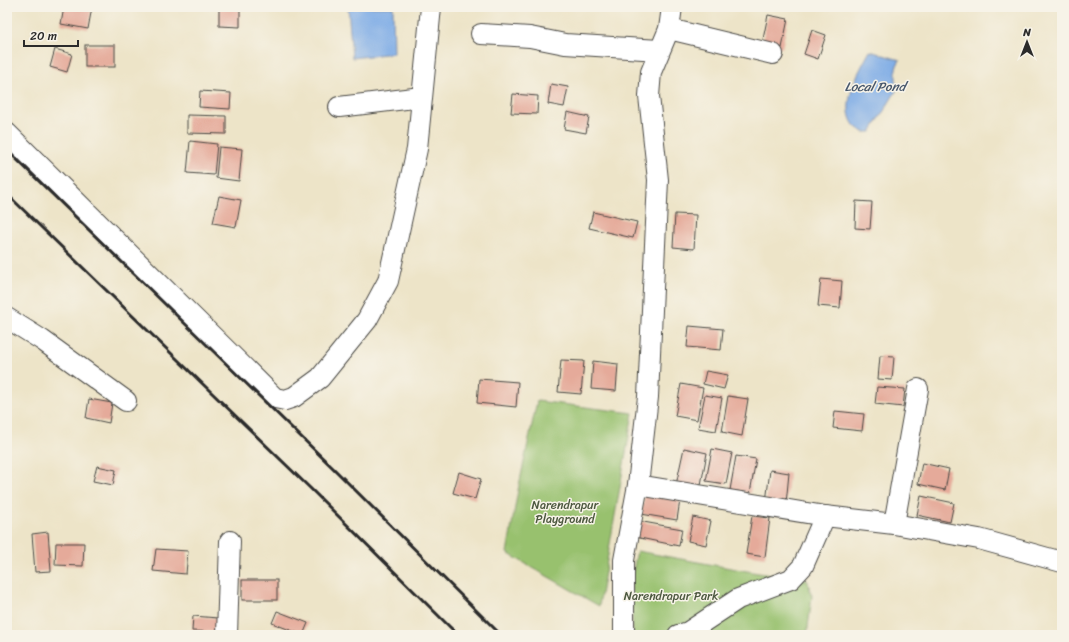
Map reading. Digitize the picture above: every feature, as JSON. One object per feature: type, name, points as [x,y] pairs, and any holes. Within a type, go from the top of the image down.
[{"type":"street","points":[[7,133],[275,398],[285,400],[294,397],[320,378],[367,320],[388,280],[417,149],[430,7]]},
{"type":"street","points":[[624,635],[624,560],[638,485],[648,397],[658,180],[650,96],[651,72],[669,29],[672,7]]},
{"type":"street","points":[[669,29],[773,54]]},
{"type":"street","points":[[481,34],[530,37],[565,44],[659,50]]},
{"type":"street","points":[[340,108],[422,97]]},
{"type":"street","points":[[7,318],[42,340],[126,400]]},
{"type":"street","points":[[894,524],[918,389]]},
{"type":"street","points":[[638,485],[825,516],[894,524],[979,539],[1062,562]]},
{"type":"street","points":[[678,635],[688,632],[738,599],[791,579],[802,566],[825,516]]},
{"type":"street","points":[[227,635],[230,541]]},
{"type":"green space","name":"Narendrapur Playground","points":[[537,401],[633,413],[599,606],[507,553],[518,490]]},
{"type":"green space","name":"Narendrapur Park","points":[[637,551],[758,573],[807,579],[812,596],[807,635],[633,635],[631,581]]},
{"type":"water","points":[[348,7],[393,7],[394,53],[352,58]]},
{"type":"water","name":"Local Pond","points":[[870,51],[900,60],[896,67],[896,91],[871,132],[864,132],[854,125],[850,117],[849,108],[853,87],[861,67]]},
{"type":"building","points":[[64,7],[92,7],[88,29],[61,24]]},
{"type":"building","points":[[219,7],[240,7],[240,27],[219,26]]},
{"type":"building","points":[[768,15],[788,19],[782,48],[762,44]]},
{"type":"building","points":[[812,30],[826,35],[818,59],[804,54]]},
{"type":"building","points":[[85,45],[115,45],[115,67],[85,67]]},
{"type":"building","points":[[55,49],[72,54],[67,72],[50,67]]},
{"type":"building","points":[[551,84],[568,87],[564,107],[548,104]]},
{"type":"building","points":[[200,91],[231,93],[230,109],[199,107]]},
{"type":"building","points":[[513,94],[538,96],[537,114],[511,113]]},
{"type":"building","points":[[567,112],[589,117],[586,133],[564,129]]},
{"type":"building","points":[[187,115],[226,116],[226,134],[187,133]]},
{"type":"building","points":[[190,141],[217,144],[214,175],[187,173]]},
{"type":"building","points":[[219,147],[242,149],[239,181],[216,178]]},
{"type":"building","points":[[219,196],[241,200],[236,227],[213,223]]},
{"type":"building","points":[[856,201],[872,202],[870,229],[855,228]]},
{"type":"building","points":[[593,212],[637,222],[633,238],[589,228]]},
{"type":"building","points":[[675,214],[696,215],[694,249],[673,247]]},
{"type":"building","points":[[821,279],[842,281],[840,308],[818,306]]},
{"type":"building","points":[[689,326],[723,329],[721,350],[687,347]]},
{"type":"building","points":[[880,356],[894,357],[892,380],[878,379]]},
{"type":"building","points":[[561,360],[584,361],[581,394],[558,392]]},
{"type":"building","points":[[593,361],[618,364],[616,391],[591,389]]},
{"type":"building","points":[[706,371],[728,375],[724,389],[703,384]]},
{"type":"building","points":[[479,379],[518,382],[516,407],[477,403]]},
{"type":"building","points":[[681,384],[703,388],[697,420],[675,416]]},
{"type":"building","points":[[877,387],[905,389],[903,407],[875,404]]},
{"type":"building","points":[[705,395],[722,398],[716,431],[698,428]]},
{"type":"building","points":[[728,396],[748,399],[742,436],[722,432]]},
{"type":"building","points":[[89,399],[112,403],[109,423],[86,418]]},
{"type":"building","points":[[835,411],[864,414],[862,431],[833,428]]},
{"type":"building","points":[[684,448],[707,453],[700,490],[676,485]]},
{"type":"building","points":[[712,449],[732,453],[726,484],[706,481]]},
{"type":"building","points":[[736,456],[756,459],[750,493],[730,490]]},
{"type":"building","points":[[922,463],[949,469],[945,490],[918,484]]},
{"type":"building","points":[[97,466],[116,470],[113,485],[93,481]]},
{"type":"building","points":[[770,470],[789,473],[786,504],[766,502]]},
{"type":"building","points":[[459,472],[481,479],[475,499],[453,493]]},
{"type":"building","points":[[645,494],[680,500],[677,520],[641,514]]},
{"type":"building","points":[[921,496],[954,503],[950,522],[917,515]]},
{"type":"building","points":[[752,516],[770,518],[765,557],[746,554]]},
{"type":"building","points":[[693,517],[711,521],[706,545],[688,541]]},
{"type":"building","points":[[638,521],[682,529],[679,546],[635,537]]},
{"type":"building","points":[[48,532],[51,571],[35,572],[32,534]]},
{"type":"building","points":[[56,543],[84,543],[83,566],[55,565]]},
{"type":"building","points":[[156,549],[188,551],[186,574],[153,571]]},
{"type":"building","points":[[242,580],[277,580],[277,600],[242,600]]},
{"type":"building","points":[[277,611],[308,623],[303,635],[272,623]]},
{"type":"building","points":[[193,616],[218,618],[217,632],[192,631]]},
{"type":"railway","points":[[7,150],[333,468],[501,635]]},
{"type":"railway","points":[[7,194],[311,489],[458,635]]}]
